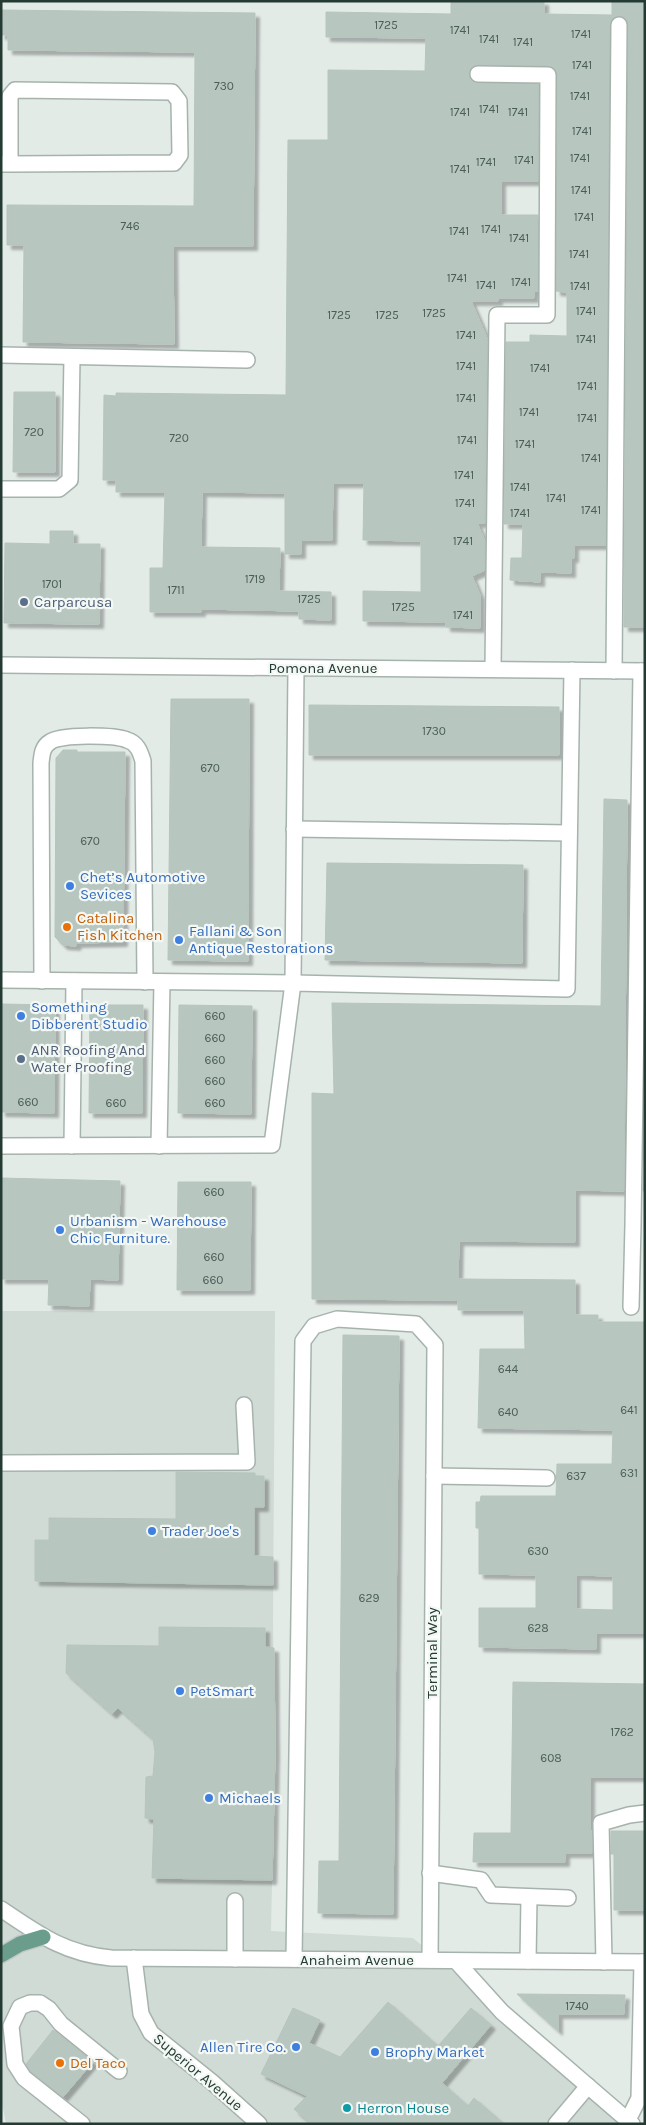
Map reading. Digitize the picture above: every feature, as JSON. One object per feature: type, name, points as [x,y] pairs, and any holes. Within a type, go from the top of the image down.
[{"type":"main road","points":[[1,1955],[20,1944],[43,1938]]},
{"type":"street","points":[[614,671],[619,25]]},
{"type":"street","points":[[478,74],[548,74],[547,315],[497,316],[493,669]]},
{"type":"street","points":[[15,90],[172,92],[178,101],[180,155],[174,164],[5,164],[10,96],[15,90]]},
{"type":"street","points":[[1,356],[247,360]]},
{"type":"street","points":[[1,489],[59,489],[70,480],[72,357]]},
{"type":"street","name":"Pomona Avenue","points":[[1,665],[643,671]]},
{"type":"street","points":[[1,1146],[272,1145],[293,983],[296,668]]},
{"type":"street","points":[[1,980],[293,983],[567,990],[572,670]]},
{"type":"street","points":[[630,1307],[639,1225],[643,671]]},
{"type":"street","points":[[42,981],[41,763],[43,750],[50,741],[61,737],[116,737],[128,740],[139,747],[143,761],[145,982]]},
{"type":"street","points":[[294,829],[569,833]]},
{"type":"street","points":[[72,1146],[74,981]]},
{"type":"street","points":[[159,1146],[162,982]]},
{"type":"street","name":"Terminal Way","points":[[294,1959],[303,1341],[314,1326],[337,1320],[416,1324],[435,1345],[430,1960]]},
{"type":"street","points":[[1,1463],[247,1462],[244,1405]]},
{"type":"street","points":[[434,1476],[547,1478]]},
{"type":"street","points":[[604,1962],[601,1823],[620,1817],[645,1813]]},
{"type":"street","points":[[430,1873],[481,1880],[491,1895],[568,1898]]},
{"type":"street","points":[[528,1961],[529,1897]]},
{"type":"street","points":[[235,1901],[235,1959]]},
{"type":"street","points":[[1,1909],[43,1938]]},
{"type":"street","name":"Anaheim Avenue","points":[[43,1938],[89,1956],[134,1958],[643,1962]]},
{"type":"street","name":"Superior Avenue","points":[[134,1958],[140,2014],[150,2033],[212,2082],[250,2121]]},
{"type":"street","points":[[456,1961],[502,2012],[630,2122],[639,2098],[643,1962]]},
{"type":"street","points":[[82,2124],[24,2078],[16,2064],[12,2026],[20,2007],[30,2003],[40,2003],[49,2009],[60,2024],[119,2070]]},
{"type":"street","points":[[556,2124],[588,2086]]},
{"type":"shaded area","points":[[1,1311],[275,1311],[273,1624],[275,1754],[271,1931],[413,1938],[635,2124],[6,2124],[1,2099]]},
{"type":"building","points":[[451,1],[544,1],[544,14],[612,15],[612,1],[645,1],[645,627],[624,627],[628,25],[627,20],[620,16],[614,17],[610,25],[606,545],[574,545],[574,558],[571,558],[571,573],[540,572],[540,582],[510,580],[511,558],[522,558],[523,524],[504,524],[506,342],[530,342],[530,335],[567,336],[567,292],[556,291],[557,75],[556,70],[548,66],[478,65],[470,69],[469,73],[474,82],[539,84],[538,181],[501,181],[501,215],[538,215],[538,291],[534,291],[534,298],[498,298],[498,301],[471,301],[487,338],[485,523],[477,523],[485,541],[485,570],[472,576],[480,595],[480,628],[446,627],[446,622],[363,621],[363,591],[421,592],[421,541],[363,540],[364,483],[333,483],[332,540],[301,540],[301,554],[285,554],[285,493],[202,492],[201,547],[280,548],[279,591],[331,592],[331,620],[299,619],[299,611],[201,609],[201,612],[150,612],[150,568],[163,568],[165,492],[116,492],[116,480],[103,480],[104,395],[116,396],[116,393],[286,395],[288,140],[328,140],[328,70],[425,71],[426,38],[326,37],[326,12],[451,14]]},
{"type":"building","points":[[1,10],[255,13],[253,246],[173,246],[174,344],[23,342],[24,245],[7,245],[7,205],[194,206],[195,52],[8,50],[8,35],[1,35]]},
{"type":"building","points":[[14,392],[55,392],[55,472],[13,472]]},
{"type":"building","points":[[50,531],[73,531],[73,544],[100,544],[99,624],[4,623],[5,543],[50,544]]},
{"type":"building","points":[[171,699],[249,699],[248,961],[168,960]]},
{"type":"building","points":[[309,705],[559,707],[559,755],[309,755]]},
{"type":"building","points":[[63,750],[77,750],[77,752],[125,752],[123,942],[77,943],[76,946],[63,945],[55,937],[56,758]]},
{"type":"building","points":[[604,799],[627,800],[624,1191],[575,1190],[575,1242],[459,1241],[458,1279],[575,1280],[575,1315],[598,1315],[598,1322],[645,1322],[644,1633],[596,1633],[596,1649],[479,1647],[479,1608],[536,1608],[536,1575],[479,1574],[479,1528],[476,1528],[476,1502],[480,1502],[481,1496],[556,1496],[557,1464],[612,1464],[613,1430],[478,1428],[480,1349],[525,1349],[524,1310],[458,1310],[458,1300],[312,1299],[312,1093],[334,1094],[332,1003],[601,1006]],"holes":[[[576,1575],[613,1576],[613,1610],[576,1609]]]},
{"type":"building","points":[[327,863],[523,865],[522,963],[325,960]]},
{"type":"building","points":[[1,1004],[55,1005],[54,1113],[1,1112]]},
{"type":"building","points":[[90,1005],[143,1005],[142,1113],[89,1113]]},
{"type":"building","points":[[179,1005],[252,1006],[251,1114],[178,1113]]},
{"type":"building","points":[[645,1061],[645,1191],[643,1191]]},
{"type":"building","name":"Urbanism - Warehouse Chic Furniture.","points":[[1,1178],[120,1181],[118,1280],[90,1279],[89,1306],[48,1305],[49,1279],[1,1279]]},
{"type":"building","points":[[178,1182],[251,1182],[250,1290],[177,1290]]},
{"type":"building","points":[[343,1335],[399,1336],[393,1914],[318,1913],[319,1861],[339,1861]]},
{"type":"building","name":"Trader Joe's","points":[[176,1472],[255,1473],[255,1476],[264,1476],[264,1507],[254,1507],[254,1556],[273,1557],[273,1585],[35,1581],[35,1540],[49,1540],[49,1518],[176,1519]]},
{"type":"building","points":[[159,1627],[265,1628],[265,1647],[274,1648],[275,1754],[272,1880],[152,1878],[154,1819],[145,1818],[146,1777],[153,1776],[155,1752],[153,1739],[118,1708],[112,1714],[66,1673],[67,1645],[159,1646]]},
{"type":"building","points":[[513,1682],[645,1684],[645,1777],[590,1777],[592,1853],[565,1853],[565,1862],[473,1862],[474,1833],[511,1833]]},
{"type":"building","points":[[611,1831],[645,1831],[645,1910],[614,1910],[614,1854],[611,1854]]},
{"type":"building","points":[[517,1994],[625,1995],[624,2014],[558,2014],[558,2031]]},
{"type":"building","points":[[388,2002],[438,2046],[471,2008],[491,2025],[442,2083],[468,2106],[474,2098],[504,2124],[311,2124],[294,2109],[307,2096],[261,2074],[293,2008],[320,2020],[309,2043],[340,2057]]},
{"type":"building","name":"Del Taco","points":[[53,2030],[93,2062],[63,2097],[31,2072],[26,2064]]},
{"type":"place","name":"Carparcusa","points":[[24,602]]},
{"type":"place","name":"Chet’s Automotive Sevices","points":[[70,886]]},
{"type":"place","name":"Catalina Fish Kitchen","points":[[67,927]]},
{"type":"place","name":"Fallani & Son Antique Restorations","points":[[179,940]]},
{"type":"place","name":"Something Dibberent Studio","points":[[21,1016]]},
{"type":"place","name":"ANR Roofing And Water Proofing","points":[[21,1059]]},
{"type":"place","name":"Urbanism - Warehouse Chic Furniture.","points":[[60,1230]]},
{"type":"place","name":"Trader Joe's","points":[[152,1531]]},
{"type":"place","name":"PetSmart","points":[[180,1691]]},
{"type":"place","name":"Michaels","points":[[209,1798]]},
{"type":"place","name":"Allen Tire Co.","points":[[296,2047]]},
{"type":"place","name":"Brophy Market","points":[[375,2052]]},
{"type":"place","name":"Del Taco","points":[[60,2063]]},
{"type":"place","name":"Herron House","points":[[347,2108]]}]
